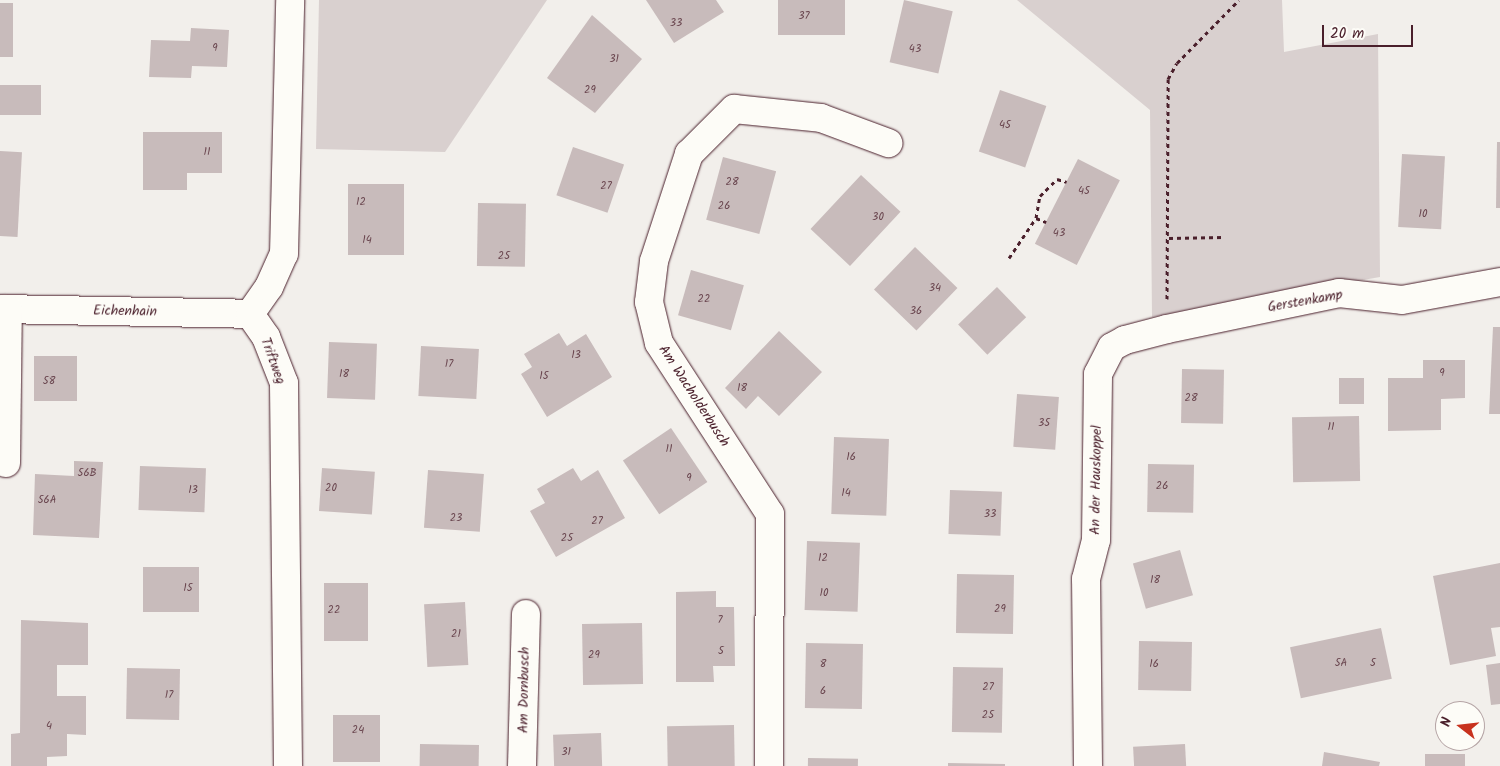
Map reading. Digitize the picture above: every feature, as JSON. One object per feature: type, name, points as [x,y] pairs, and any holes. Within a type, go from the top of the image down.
[{"type":"street","points":[[250,314],[270,287],[284,254],[290,0]]},
{"type":"street","name":"Am Wacholderbusch","points":[[769,766],[770,514],[659,343],[649,302],[654,261],[689,154],[734,109],[821,118],[888,143]]},
{"type":"street","name":"Gerstenkamp","points":[[1112,347],[1125,340],[1166,329],[1340,293],[1402,300],[1500,282]]},
{"type":"street","points":[[4,309],[6,463]]},
{"type":"street","name":"Eichenhain","points":[[4,309],[250,314]]},
{"type":"street","name":"Triftweg","points":[[250,314],[266,337],[284,383],[288,766]]},
{"type":"street","name":"An der Hauskoppel","points":[[1088,766],[1086,579],[1096,540],[1098,374],[1112,347]]},
{"type":"street","name":"Am Dornbusch","points":[[522,766],[526,614]]},
{"type":"path","points":[[1166,329],[1169,238],[1168,79],[1177,63],[1239,0]]},
{"type":"path","points":[[1010,258],[1036,218],[1040,196],[1057,178],[1067,182]]},
{"type":"path","points":[[1036,218],[1046,222]]},
{"type":"path","points":[[1169,238],[1224,237]]},
{"type":"shaded area","points":[[319,0],[547,0],[445,152],[316,149]]},
{"type":"shaded area","points":[[1017,0],[1282,0],[1284,52],[1378,34],[1380,277],[1152,317],[1150,110]]},
{"type":"building","points":[[646,0],[716,0],[724,12],[674,43]]},
{"type":"building","points":[[778,0],[845,0],[845,35],[778,35]]},
{"type":"building","points":[[904,0],[953,11],[938,74],[890,62]]},
{"type":"building","points":[[0,3],[13,3],[13,57],[0,57]]},
{"type":"building","points":[[592,15],[642,59],[595,113],[547,78]]},
{"type":"building","points":[[191,28],[229,30],[227,67],[192,66],[191,78],[149,77],[151,40],[190,41]]},
{"type":"building","points":[[0,85],[41,85],[41,115],[0,115]]},
{"type":"building","points":[[1000,90],[1046,106],[1025,167],[979,151]]},
{"type":"building","points":[[143,132],[222,132],[222,173],[187,173],[187,190],[143,190]]},
{"type":"building","points":[[1497,142],[1500,142],[1500,208],[1496,208]]},
{"type":"building","points":[[573,147],[624,165],[607,213],[556,195]]},
{"type":"building","points":[[0,151],[22,152],[18,237],[0,236]]},
{"type":"building","points":[[1402,154],[1445,156],[1441,229],[1398,227]]},
{"type":"building","points":[[723,157],[776,171],[759,234],[706,220]]},
{"type":"building","points":[[1078,159],[1120,180],[1077,265],[1035,244]]},
{"type":"building","points":[[861,175],[900,212],[850,266],[811,229]]},
{"type":"building","points":[[348,184],[404,184],[404,255],[348,255]]},
{"type":"building","points":[[478,203],[526,204],[525,267],[477,266]]},
{"type":"building","points":[[915,247],[957,288],[916,330],[874,289]]},
{"type":"building","points":[[691,270],[744,285],[731,330],[678,315]]},
{"type":"building","points":[[997,287],[1026,317],[987,355],[958,325]]},
{"type":"building","points":[[1493,327],[1500,327],[1500,414],[1489,414]]},
{"type":"building","points":[[779,331],[822,372],[779,416],[758,396],[746,409],[725,388]]},
{"type":"building","points":[[559,333],[567,346],[586,334],[612,377],[547,417],[521,374],[532,367],[524,354]]},
{"type":"building","points":[[329,342],[377,344],[375,400],[327,398]]},
{"type":"building","points":[[421,346],[479,349],[476,399],[418,396]]},
{"type":"building","points":[[34,356],[77,356],[77,401],[34,401]]},
{"type":"building","points":[[1423,360],[1465,360],[1465,398],[1441,399],[1441,430],[1388,431],[1388,378],[1423,378]]},
{"type":"building","points":[[1182,369],[1224,370],[1223,424],[1181,423]]},
{"type":"building","points":[[1339,378],[1364,378],[1364,404],[1339,404]]},
{"type":"building","points":[[1017,394],[1059,397],[1055,450],[1013,447]]},
{"type":"building","points":[[1359,416],[1360,481],[1293,482],[1292,417]]},
{"type":"building","points":[[671,428],[707,482],[659,514],[623,460]]},
{"type":"building","points":[[834,437],[889,439],[886,516],[831,514]]},
{"type":"building","points":[[74,461],[103,462],[99,538],[33,535],[35,474],[74,476]]},
{"type":"building","points":[[1148,464],[1194,465],[1193,513],[1147,512]]},
{"type":"building","points":[[140,466],[206,468],[204,512],[138,510]]},
{"type":"building","points":[[322,468],[375,472],[372,515],[319,511]]},
{"type":"building","points":[[573,468],[581,481],[598,470],[625,518],[556,557],[530,511],[545,503],[537,489]]},
{"type":"building","points":[[428,470],[484,474],[480,532],[424,528]]},
{"type":"building","points":[[950,490],[1002,492],[1000,536],[948,534]]},
{"type":"building","points":[[807,541],[860,543],[858,612],[805,610]]},
{"type":"building","points":[[1180,550],[1193,595],[1146,609],[1133,564]]},
{"type":"building","points":[[1500,563],[1500,627],[1491,628],[1496,656],[1450,665],[1433,576]]},
{"type":"building","points":[[143,567],[199,567],[199,612],[143,612]]},
{"type":"building","points":[[957,574],[1014,575],[1013,634],[956,633]]},
{"type":"building","points":[[324,583],[368,583],[368,641],[324,641]]},
{"type":"building","points":[[716,591],[716,607],[734,607],[735,666],[713,666],[714,682],[676,682],[676,592]]},
{"type":"building","points":[[465,602],[468,665],[427,667],[424,604]]},
{"type":"building","points":[[21,620],[88,623],[88,665],[57,665],[57,696],[86,696],[86,735],[67,734],[67,756],[47,757],[47,766],[11,766],[11,734],[20,733]]},
{"type":"building","points":[[642,623],[643,684],[583,685],[582,624]]},
{"type":"building","points":[[1381,628],[1392,679],[1301,698],[1290,647]]},
{"type":"building","points":[[1139,641],[1192,642],[1191,691],[1138,690]]},
{"type":"building","points":[[806,643],[863,644],[862,709],[805,708]]},
{"type":"building","points":[[1500,663],[1500,704],[1491,705],[1486,665]]},
{"type":"building","points":[[953,667],[1003,668],[1002,733],[952,732]]},
{"type":"building","points":[[127,668],[180,669],[179,720],[126,719]]},
{"type":"building","points":[[333,715],[380,715],[380,762],[333,762]]},
{"type":"building","points":[[734,725],[735,766],[668,766],[667,726]]},
{"type":"building","points":[[601,733],[602,766],[554,766],[553,735]]},
{"type":"building","points":[[420,744],[479,745],[479,766],[420,766]]},
{"type":"building","points":[[1185,744],[1186,766],[1134,766],[1133,747]]},
{"type":"building","points":[[1324,752],[1380,762],[1379,766],[1322,766]]},
{"type":"building","points":[[1425,754],[1465,754],[1465,766],[1425,766]]},
{"type":"building","points":[[808,758],[858,759],[858,766],[808,766]]},
{"type":"building","points":[[948,763],[1005,764],[1005,766],[948,766]]}]
